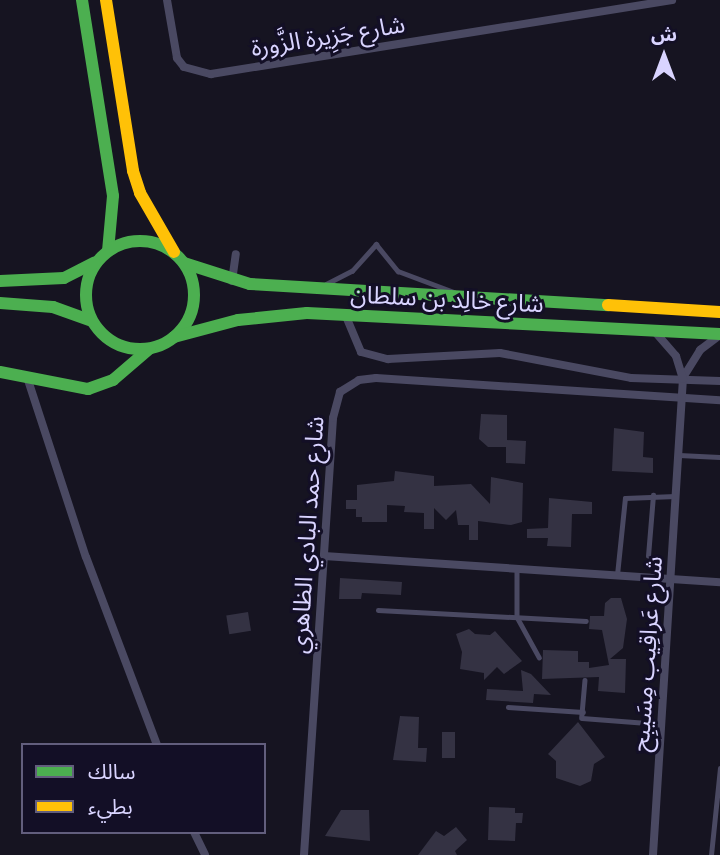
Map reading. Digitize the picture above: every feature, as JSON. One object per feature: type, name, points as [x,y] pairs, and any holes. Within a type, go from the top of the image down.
[{"type":"main road","points":[[82,0],[113,195],[104,255],[87,282],[92,321]]},
{"type":"main road","points":[[0,372],[88,389],[102,386],[149,349],[174,337],[192,310],[191,278],[140,193],[133,171],[106,0]]},
{"type":"main road","points":[[0,279],[24,281],[74,276],[104,255],[143,242],[180,259]]},
{"type":"main road","name":"شارع خالِد بن سلطان","points":[[180,259],[232,281],[720,312]]},
{"type":"main road","points":[[0,303],[53,307],[92,321],[122,346],[149,349]]},
{"type":"main road","name":"شارع خالِد بن سلطان","points":[[174,337],[274,315],[345,314],[720,335]]},
{"type":"street","name":"شارع جَزِيرة الزَّورة","points":[[167,0],[177,58],[184,66],[211,74],[672,0]]},
{"type":"street","points":[[232,281],[236,254]]},
{"type":"street","points":[[345,314],[361,352],[388,359],[500,353],[683,381],[720,381]]},
{"type":"street","name":"شارع عَراقِيب مِسَيبِح","points":[[653,855],[683,381],[676,356],[654,331]]},
{"type":"street","name":"شارع عَراقِيب مِسَيبِح","points":[[683,381],[700,349],[720,335]]},
{"type":"street","points":[[27,377],[86,557],[156,743]]},
{"type":"street","name":"شارع حمد البادي الظاهري","points":[[304,855],[324,555],[336,403],[340,392],[359,380],[720,400]]},
{"type":"street","points":[[324,555],[720,582]]},
{"type":"street","points":[[195,834],[205,855]]},
{"type":"lane","points":[[314,288],[352,271],[376,244],[398,271],[472,297]]},
{"type":"lane","points":[[678,455],[720,457]]},
{"type":"lane","points":[[617,575],[622,503],[630,495],[676,496]]},
{"type":"lane","points":[[648,555],[653,495]]},
{"type":"lane","points":[[517,568],[517,617],[539,657]]},
{"type":"lane","points":[[378,610],[586,621]]},
{"type":"lane","points":[[584,680],[582,718],[661,724]]},
{"type":"lane","points":[[508,707],[583,712]]},
{"type":"lane","points":[[711,855],[720,768]]},
{"type":"building","points":[[481,414],[507,415],[507,440],[526,441],[525,464],[506,463],[506,447],[488,447],[479,439]]},
{"type":"building","points":[[614,428],[644,432],[643,457],[653,458],[653,473],[612,471]]},
{"type":"building","points":[[395,471],[434,476],[434,486],[471,484],[490,504],[491,477],[523,483],[522,522],[511,525],[478,521],[478,540],[469,540],[469,525],[458,525],[456,510],[446,520],[434,508],[434,529],[424,529],[424,513],[404,512],[405,506],[387,505],[387,522],[362,522],[362,517],[356,517],[356,509],[346,509],[346,500],[357,500],[357,485],[394,481]]},
{"type":"building","points":[[549,498],[592,502],[592,514],[572,514],[571,547],[547,546],[548,538],[527,538],[527,529],[548,528]]},
{"type":"building","points":[[340,578],[402,582],[401,595],[362,593],[361,599],[339,599]]},
{"type":"building","points":[[611,598],[621,598],[627,619],[623,648],[610,659],[626,659],[625,693],[598,691],[599,677],[542,679],[543,650],[578,651],[578,662],[589,662],[589,668],[609,665],[602,630],[589,629],[590,616],[604,616],[605,603]]},
{"type":"building","points":[[248,612],[251,631],[229,634],[226,615]]},
{"type":"building","points":[[469,629],[475,634],[490,635],[495,631],[522,661],[504,674],[497,667],[484,680],[484,673],[460,669],[462,652],[456,634]]},
{"type":"building","points":[[521,670],[531,674],[551,695],[534,694],[533,703],[486,700],[487,689],[523,691]]},
{"type":"building","points":[[400,716],[419,717],[418,748],[427,748],[426,762],[393,760]]},
{"type":"building","points":[[578,722],[605,757],[594,764],[591,781],[580,786],[556,778],[556,761],[548,754]]},
{"type":"building","points":[[442,732],[455,732],[455,758],[442,758]]},
{"type":"building","points":[[489,807],[515,808],[515,813],[523,813],[522,823],[516,823],[515,841],[488,840]]},
{"type":"building","points":[[341,810],[369,810],[370,841],[325,836]]},
{"type":"building","points":[[456,827],[467,840],[455,851],[457,855],[418,855],[436,831],[444,836]]},
{"type":"traffic: fast","points":[[82,0],[113,196],[108,251]]},
{"type":"traffic: fast","points":[[140,241],[161,245],[178,257],[190,274],[194,295],[190,316],[178,333],[161,345],[140,349],[119,345],[102,333],[90,316],[86,295],[90,274],[102,257],[119,245],[140,241]]},
{"type":"traffic: fast","points":[[0,281],[64,278],[94,263]]},
{"type":"traffic: fast","points":[[184,263],[250,284],[608,305]]},
{"type":"traffic: fast","points":[[0,303],[53,307],[92,321]]},
{"type":"traffic: fast","points":[[174,337],[238,320],[307,313],[720,334]]},
{"type":"traffic: fast","points":[[0,372],[88,389],[113,380],[149,349]]},
{"type":"traffic: slow","points":[[106,0],[133,171],[140,193],[174,252]]},
{"type":"traffic: slow","points":[[608,305],[720,312]]}]
